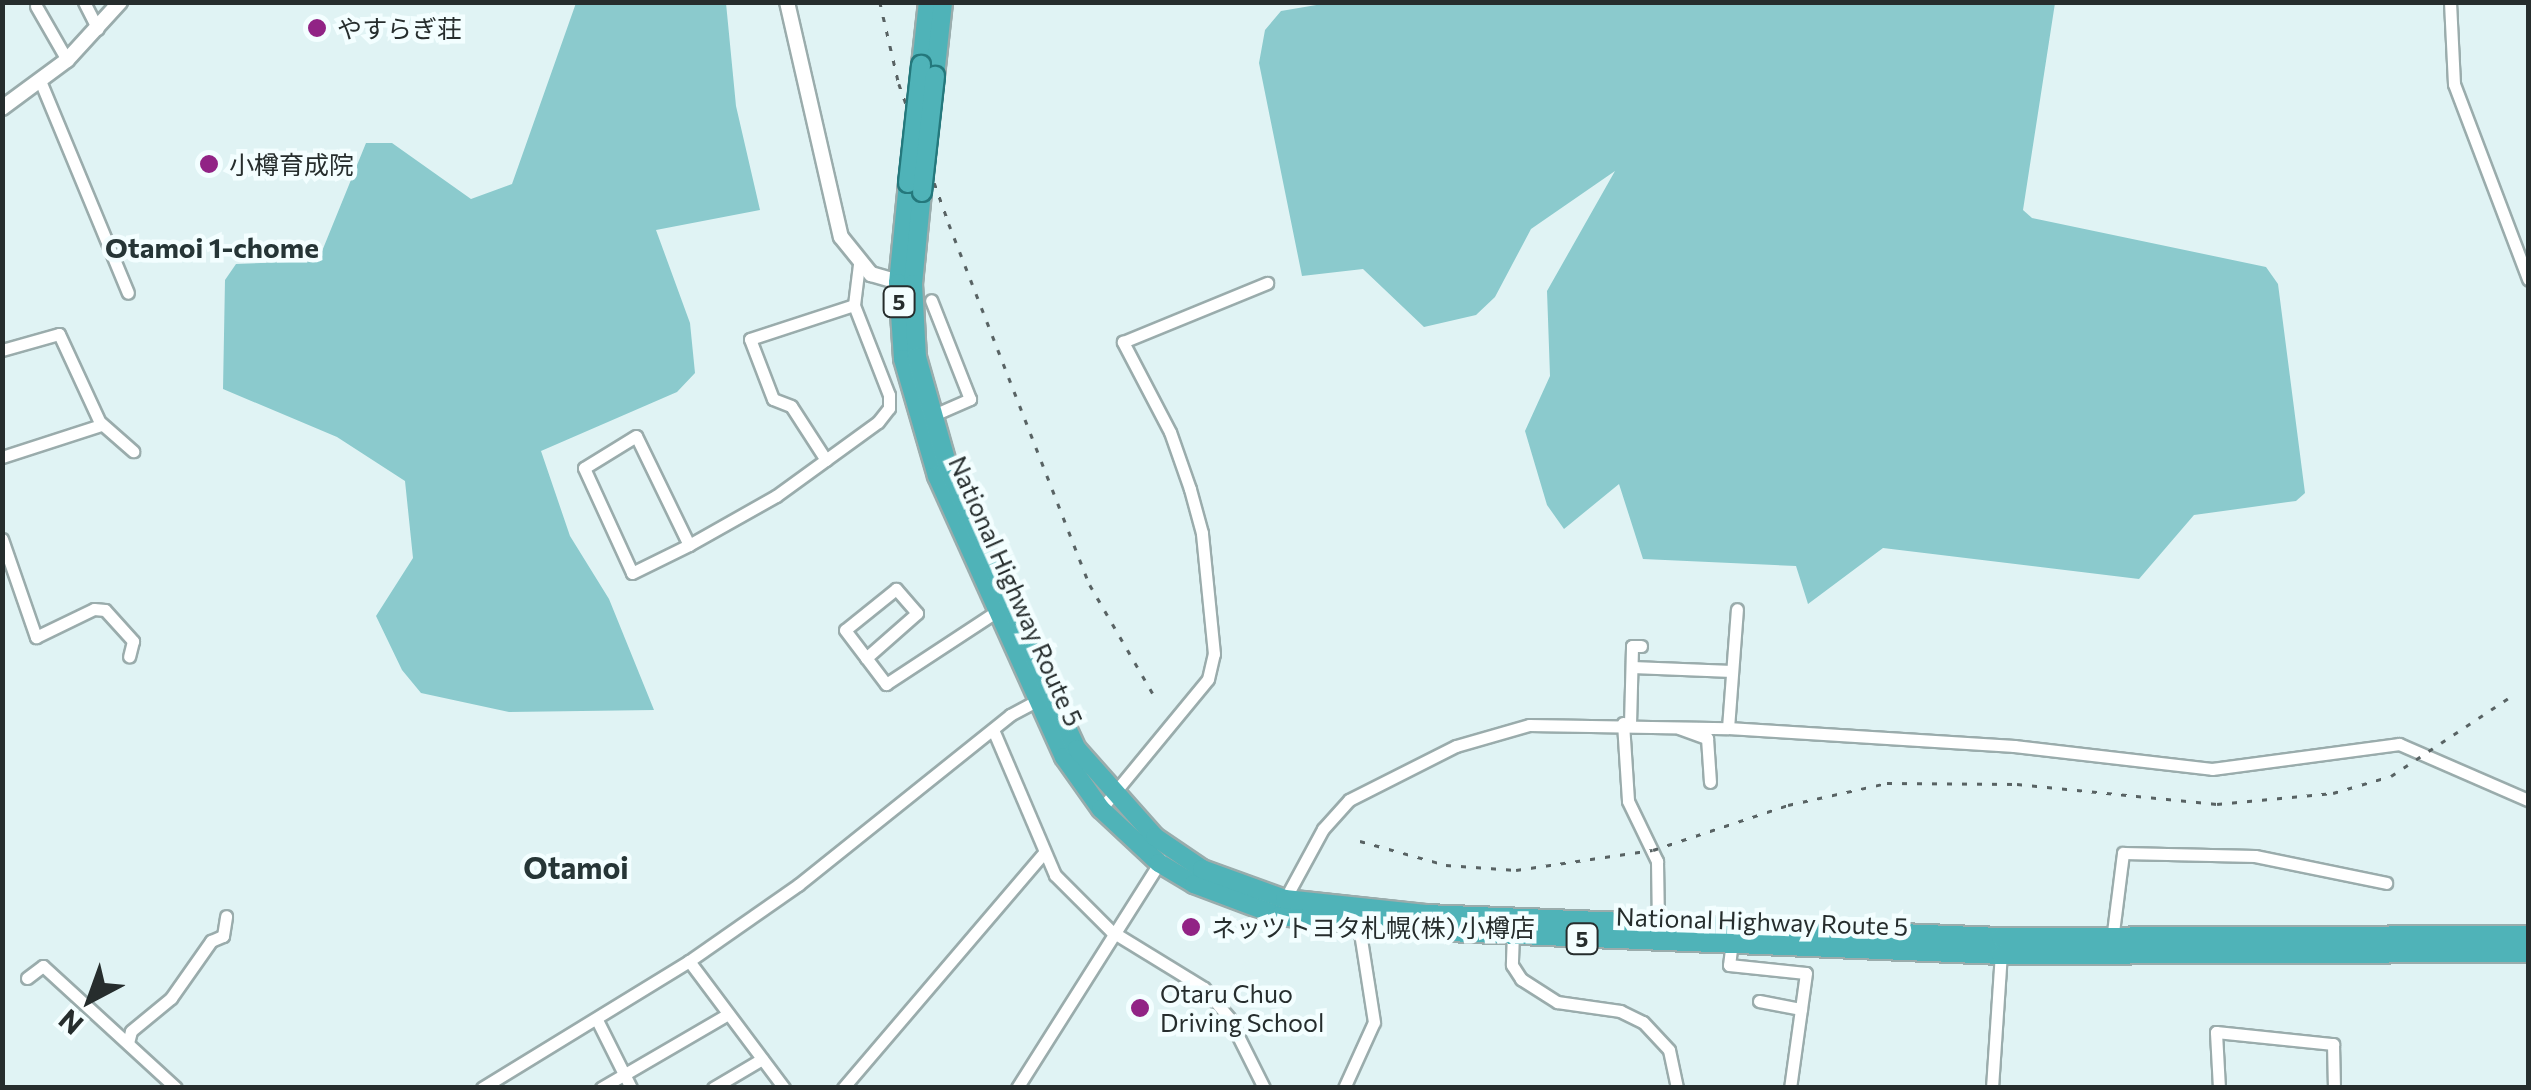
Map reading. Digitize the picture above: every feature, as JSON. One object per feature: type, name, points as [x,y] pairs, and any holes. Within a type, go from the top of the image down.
[{"type":"highway","name":"National Highway Route 5","points":[[928,2],[928,71]]},
{"type":"highway","name":"National Highway Route 5","points":[[943,2],[928,71],[905,284],[902,359],[923,419],[1042,698],[1107,803],[1164,856],[1234,902],[1358,919],[1657,934],[2001,946],[2528,953]]},
{"type":"highway","name":"National Highway Route 5","points":[[1164,856],[1240,885],[1358,919]]},
{"type":"highway","name":"National Highway Route 5","points":[[2111,947],[2528,935]]},
{"type":"street","points":[[84,2],[98,29]]},
{"type":"street","points":[[2,108],[68,60],[120,2]]},
{"type":"street","points":[[788,2],[834,218],[859,264],[881,282],[905,284]]},
{"type":"street","points":[[2450,2],[2454,84],[2528,280]]},
{"type":"street","points":[[36,6],[68,60]]},
{"type":"street","points":[[41,83],[128,294]]},
{"type":"street","points":[[689,544],[636,436],[584,468],[632,573],[689,544],[826,460],[890,408],[854,304],[859,264]]},
{"type":"street","points":[[1107,803],[1208,679],[1214,654],[1193,502],[1170,432],[1123,342],[1267,283]]},
{"type":"street","points":[[923,419],[970,399],[931,300]]},
{"type":"street","points":[[826,460],[790,406],[772,399],[750,339],[854,304]]},
{"type":"street","points":[[2,350],[59,334],[101,422],[133,451]]},
{"type":"street","points":[[2,457],[98,430],[101,422]]},
{"type":"street","points":[[2,539],[36,636],[94,609],[106,610],[133,641],[129,657]]},
{"type":"street","points":[[866,658],[918,613],[896,589],[845,630],[866,658],[886,684],[1002,608]]},
{"type":"street","points":[[1728,728],[1737,608]]},
{"type":"street","points":[[1641,646],[1632,646],[1626,724],[1628,801],[1657,862],[1657,934]]},
{"type":"street","points":[[1632,667],[1732,671]]},
{"type":"street","points":[[482,1088],[502,1082],[689,962],[1042,698]]},
{"type":"street","points":[[1678,725],[1680,732],[1706,738],[1710,782]]},
{"type":"street","points":[[1285,899],[1323,829],[1372,784],[1501,730],[1678,725],[2014,746],[2197,768],[2400,744],[2528,800]]},
{"type":"street","points":[[994,732],[1056,875],[1111,931],[1204,988],[1229,1018],[1264,1088]]},
{"type":"street","points":[[843,1088],[1044,853]]},
{"type":"street","points":[[2111,947],[2124,853],[2255,856],[2386,883]]},
{"type":"street","points":[[1017,1088],[1111,931],[1164,856]]},
{"type":"street","points":[[128,1043],[131,1031],[163,1007],[211,941],[223,936],[226,916]]},
{"type":"street","points":[[1344,1088],[1374,1022],[1358,919]]},
{"type":"street","points":[[1513,927],[1512,965],[1538,994],[1620,1010],[1658,1033],[1669,1050],[1676,1088]]},
{"type":"street","points":[[1732,936],[1729,965],[1806,973],[1790,1088]]},
{"type":"street","points":[[1992,1088],[2001,946]]},
{"type":"street","points":[[689,962],[784,1088]]},
{"type":"street","points":[[27,978],[43,966],[176,1088]]},
{"type":"street","points":[[1759,1001],[1800,1009]]},
{"type":"street","points":[[601,1088],[728,1014]]},
{"type":"street","points":[[597,1020],[631,1088]]},
{"type":"street","points":[[2219,1088],[2216,1032],[2333,1044],[2334,1088]]},
{"type":"street","points":[[713,1088],[762,1059]]},
{"type":"shaded area","points":[[1334,2],[2055,3],[2023,210],[2032,218],[2266,267],[2278,284],[2305,493],[2296,501],[2194,515],[2139,579],[1883,548],[1808,604],[1796,566],[1643,559],[1619,484],[1564,529],[1547,505],[1525,431],[1550,376],[1547,291],[1615,171],[1531,229],[1495,297],[1476,315],[1424,327],[1363,269],[1302,276],[1259,63],[1265,30],[1281,11]]},
{"type":"shaded area","points":[[576,3],[726,3],[736,106],[760,210],[656,230],[690,323],[695,373],[677,392],[541,451],[570,536],[609,599],[654,710],[509,712],[421,693],[402,670],[376,616],[413,558],[405,481],[337,437],[223,389],[225,280],[236,264],[318,261],[366,143],[392,143],[471,199],[512,184]]},
{"type":"railway","points":[[880,2],[899,84],[949,224],[1090,585],[1156,699]]},
{"type":"railway","points":[[1360,841],[1446,865],[1516,870],[1653,850],[1788,805],[1887,783],[2017,784],[2217,804],[2333,793],[2391,776],[2513,695]]},
{"type":"place","name":"やすらぎ荘","points":[[317,28]]},
{"type":"place","name":"小樽育成院","points":[[209,164]]},
{"type":"place","name":"ネッツトヨタ札幌(株) 小樽店","points":[[1191,927]]},
{"type":"place","name":"Otaru Chuo Driving School","points":[[1140,1008]]},
{"type":"district","name":"Otamoi 1-chome","points":[[212,247]]},
{"type":"district","name":"Otamoi","points":[[576,867]]}]
